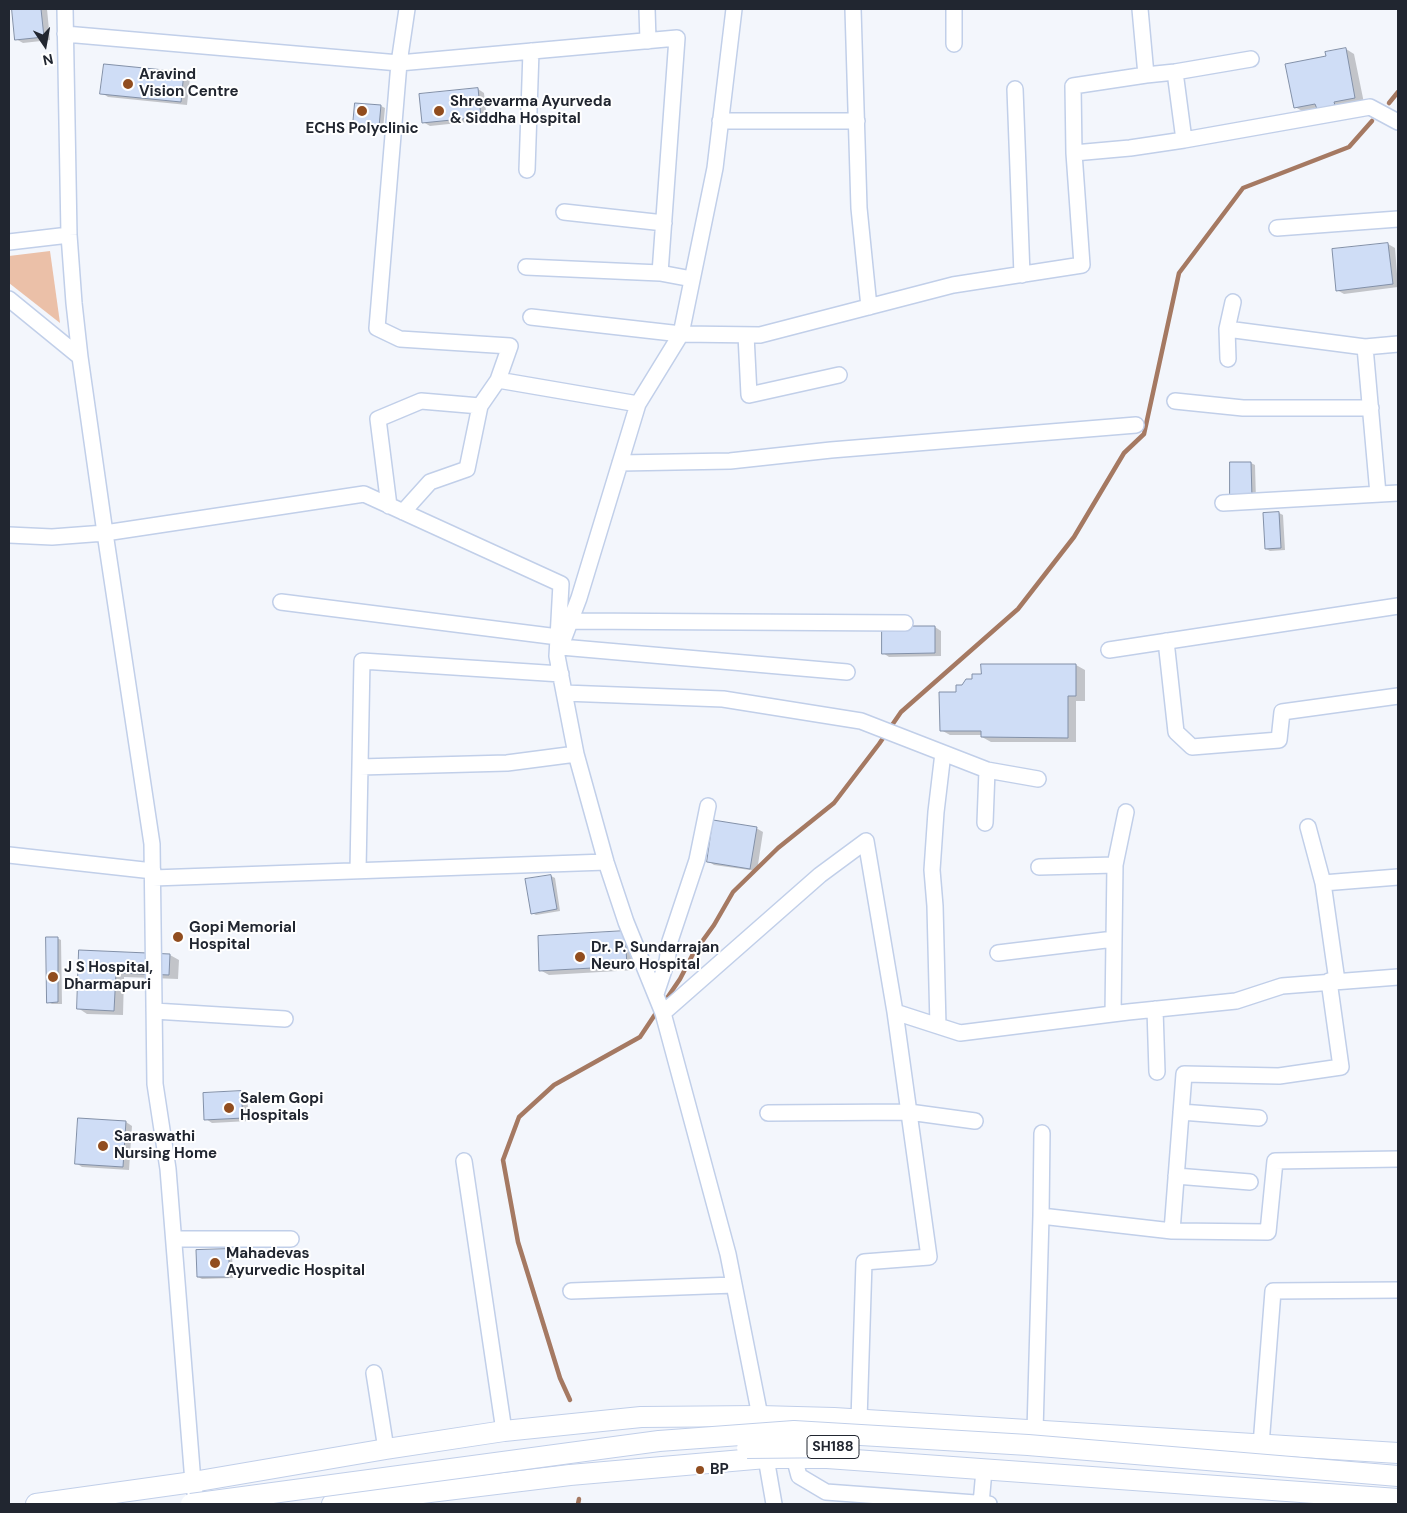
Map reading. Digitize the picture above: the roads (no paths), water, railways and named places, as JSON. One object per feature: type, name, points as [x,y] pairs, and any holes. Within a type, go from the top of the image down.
[{"type":"main road","name":"SH188","points":[[36,1504],[193,1482],[504,1431],[641,1417],[760,1416],[834,1418],[1035,1431]]},
{"type":"main road","points":[[760,1416],[766,1458]]},
{"type":"main road","points":[[1035,1431],[1398,1453]]},
{"type":"main road","points":[[191,1504],[659,1442],[794,1432],[1028,1445],[1398,1476]]},
{"type":"main road","name":"SH188","points":[[270,1504],[512,1468],[601,1458],[752,1447],[860,1447],[1398,1485]]},
{"type":"main road","name":"SH188","points":[[332,1504],[570,1475],[766,1458],[827,1458],[984,1470]]},
{"type":"main road","points":[[984,1470],[1398,1498]]},
{"type":"street","points":[[65,9],[69,235],[80,357],[152,844],[155,1084],[168,1169],[193,1482],[197,1504]]},
{"type":"street","points":[[403,512],[430,482],[467,469],[480,406],[498,380],[510,346],[400,339],[377,328],[399,64],[407,9]]},
{"type":"street","points":[[647,9],[648,41]]},
{"type":"street","points":[[559,647],[579,598],[638,404],[681,334],[715,168],[734,9]]},
{"type":"street","points":[[853,9],[859,208],[870,307]]},
{"type":"street","points":[[954,9],[954,44]]},
{"type":"street","points":[[1140,9],[1146,75]]},
{"type":"street","points":[[65,34],[399,64],[677,38],[660,273]]},
{"type":"street","points":[[527,170],[531,51]]},
{"type":"street","points":[[531,317],[681,334],[760,335],[953,285],[1082,265],[1074,153],[1073,86],[1251,60]]},
{"type":"street","points":[[1175,72],[1184,140]]},
{"type":"street","points":[[1015,89],[1022,274]]},
{"type":"street","points":[[1074,153],[1130,148],[1184,140],[1370,107],[1398,122]]},
{"type":"street","points":[[720,121],[857,121]]},
{"type":"street","points":[[564,212],[664,223]]},
{"type":"street","points":[[1277,228],[1398,218]]},
{"type":"street","points":[[9,242],[69,235]]},
{"type":"street","points":[[526,267],[660,273],[692,279]]},
{"type":"street","points":[[9,299],[80,357]]},
{"type":"street","points":[[1228,359],[1227,329],[1233,302]]},
{"type":"street","points":[[1227,329],[1366,347],[1398,344]]},
{"type":"street","points":[[746,335],[749,394],[839,376]]},
{"type":"street","points":[[1366,347],[1378,494]]},
{"type":"street","points":[[498,380],[638,404]]},
{"type":"street","points":[[389,506],[378,419],[421,401],[480,406]]},
{"type":"street","points":[[1175,401],[1243,408],[1371,408]]},
{"type":"street","points":[[620,463],[730,461],[831,450],[1136,425]]},
{"type":"street","points":[[1223,503],[1398,493]]},
{"type":"street","points":[[9,535],[52,536],[105,533],[364,494],[560,584],[559,647],[561,674],[576,754],[606,862],[626,922],[660,1005],[728,1254],[760,1416]]},
{"type":"street","points":[[281,602],[559,647],[847,672]]},
{"type":"street","points":[[1109,650],[1398,606]]},
{"type":"street","points":[[570,621],[905,624]]},
{"type":"street","points":[[1166,641],[1176,732],[1192,747],[1279,740],[1282,712],[1398,696]]},
{"type":"street","points":[[358,870],[362,661],[561,674]]},
{"type":"street","points":[[564,693],[723,699],[861,721],[987,770],[1038,779]]},
{"type":"street","points":[[938,1026],[935,906],[932,870],[943,753]]},
{"type":"street","points":[[360,767],[507,762],[576,754]]},
{"type":"street","points":[[985,823],[987,770]]},
{"type":"street","points":[[660,1005],[670,941],[697,860],[708,806]]},
{"type":"street","points":[[1113,1014],[1115,865],[1126,812]]},
{"type":"street","points":[[1172,1231],[1184,1074],[1278,1076],[1341,1067],[1322,883],[1308,827]]},
{"type":"street","points":[[660,1005],[820,875],[866,842],[896,1012],[929,1257],[864,1262],[859,1420]]},
{"type":"street","points":[[9,854],[153,875],[606,862]]},
{"type":"street","points":[[1039,867],[1115,865]]},
{"type":"street","points":[[1322,883],[1398,877]]},
{"type":"street","points":[[998,953],[1114,939]]},
{"type":"street","points":[[896,1012],[960,1033],[1236,1001],[1282,986],[1398,978]]},
{"type":"street","points":[[1155,1009],[1157,1072]]},
{"type":"street","points":[[154,1011],[285,1019]]},
{"type":"street","points":[[768,1113],[909,1112],[975,1121]]},
{"type":"street","points":[[1181,1112],[1259,1118]]},
{"type":"street","points":[[1035,1431],[1042,1133]]},
{"type":"street","points":[[1041,1216],[1172,1231],[1268,1232],[1275,1161],[1398,1159]]},
{"type":"street","points":[[464,1161],[504,1431]]},
{"type":"street","points":[[1176,1176],[1250,1182]]},
{"type":"street","points":[[174,1239],[291,1239]]},
{"type":"street","points":[[571,1291],[734,1285]]},
{"type":"street","points":[[1260,1445],[1273,1291],[1398,1290]]},
{"type":"street","points":[[374,1373],[386,1449]]},
{"type":"street","points":[[794,1457],[799,1476],[826,1498],[989,1504]]},
{"type":"street","points":[[766,1458],[774,1504]]},
{"type":"street","points":[[981,1504],[984,1470]]},
{"type":"waterway","points":[[1389,103],[1398,92]]},
{"type":"waterway","points":[[663,1004],[733,892],[778,848],[834,803],[901,712],[1018,609],[1074,537],[1124,453],[1144,434],[1179,273],[1243,188],[1349,147],[1372,121]]},
{"type":"waterway","points":[[570,1400],[560,1378],[518,1242],[503,1160],[519,1117],[554,1085],[640,1037],[658,1010]]},
{"type":"waterway","points":[[578,1504],[579,1499]]},
{"type":"place","name":"Aravind Vision Centre","points":[[128,84]]},
{"type":"place","name":"ECHS Polyclinic","points":[[362,111]]},
{"type":"place","name":"Shreevarma Ayurveda & Siddha Hospital","points":[[439,111]]},
{"type":"place","name":"Gopi Memorial Hospital","points":[[178,937]]},
{"type":"place","name":"Dr. P. Sundarrajan Neuro Hospital","points":[[580,957]]},
{"type":"place","name":"J S Hospital, Dharmapuri","points":[[53,977]]},
{"type":"place","name":"Salem Gopi Hospitals","points":[[229,1108]]},
{"type":"place","name":"Saraswathi Nursing Home","points":[[103,1146]]},
{"type":"place","name":"Mahadevas Ayurvedic Hospital","points":[[215,1263]]},
{"type":"place","name":"BP","points":[[700,1470]]}]
